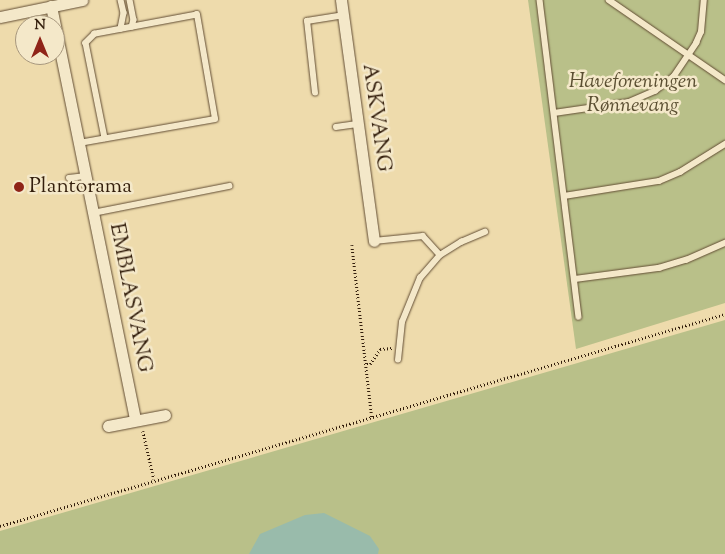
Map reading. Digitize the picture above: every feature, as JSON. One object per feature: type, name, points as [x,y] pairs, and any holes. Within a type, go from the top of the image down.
[{"type":"street","points":[[0,17],[46,5],[82,0]]},
{"type":"street","name":"ASKVANG","points":[[341,0],[374,241]]},
{"type":"street","name":"EMBLASVANG","points":[[46,5],[79,143],[135,420]]},
{"type":"street","points":[[108,426],[165,415]]},
{"type":"lane","points":[[121,0],[124,13],[121,29]]},
{"type":"lane","points":[[130,0],[134,20],[132,27]]},
{"type":"lane","points":[[540,0],[580,317]]},
{"type":"lane","points":[[609,0],[725,80]]},
{"type":"lane","points":[[554,113],[606,106],[641,98],[674,76],[689,55],[701,32],[704,0]]},
{"type":"lane","points":[[79,143],[215,119],[197,14],[94,34],[86,43],[105,138]]},
{"type":"lane","points":[[315,93],[307,21],[343,14]]},
{"type":"lane","points":[[336,127],[357,124]]},
{"type":"lane","points":[[564,196],[659,181],[688,167],[725,144]]},
{"type":"lane","points":[[69,178],[86,176]]},
{"type":"lane","points":[[93,213],[229,186]]},
{"type":"lane","points":[[398,360],[397,347],[402,322],[420,278],[440,255],[461,242],[485,232]]},
{"type":"lane","points":[[374,241],[423,236],[440,255]]},
{"type":"lane","points":[[575,279],[659,268],[686,260],[725,243]]},
{"type":"path","points":[[352,245],[372,417]]},
{"type":"path","points":[[0,526],[154,479],[725,314]]},
{"type":"path","points":[[367,364],[370,364],[380,349],[397,347]]},
{"type":"path","points":[[135,420],[141,426],[154,479]]},
{"type":"green space","name":"Haveforeningen Rønnevang","points":[[528,0],[725,0],[725,303],[576,349]]},
{"type":"green space","points":[[725,320],[725,554],[0,554],[0,531]]},
{"type":"shaded area","points":[[324,513],[370,536],[379,549],[378,554],[249,554],[260,534],[305,515]]},
{"type":"place","name":"Plantorama","points":[[19,187]]}]
